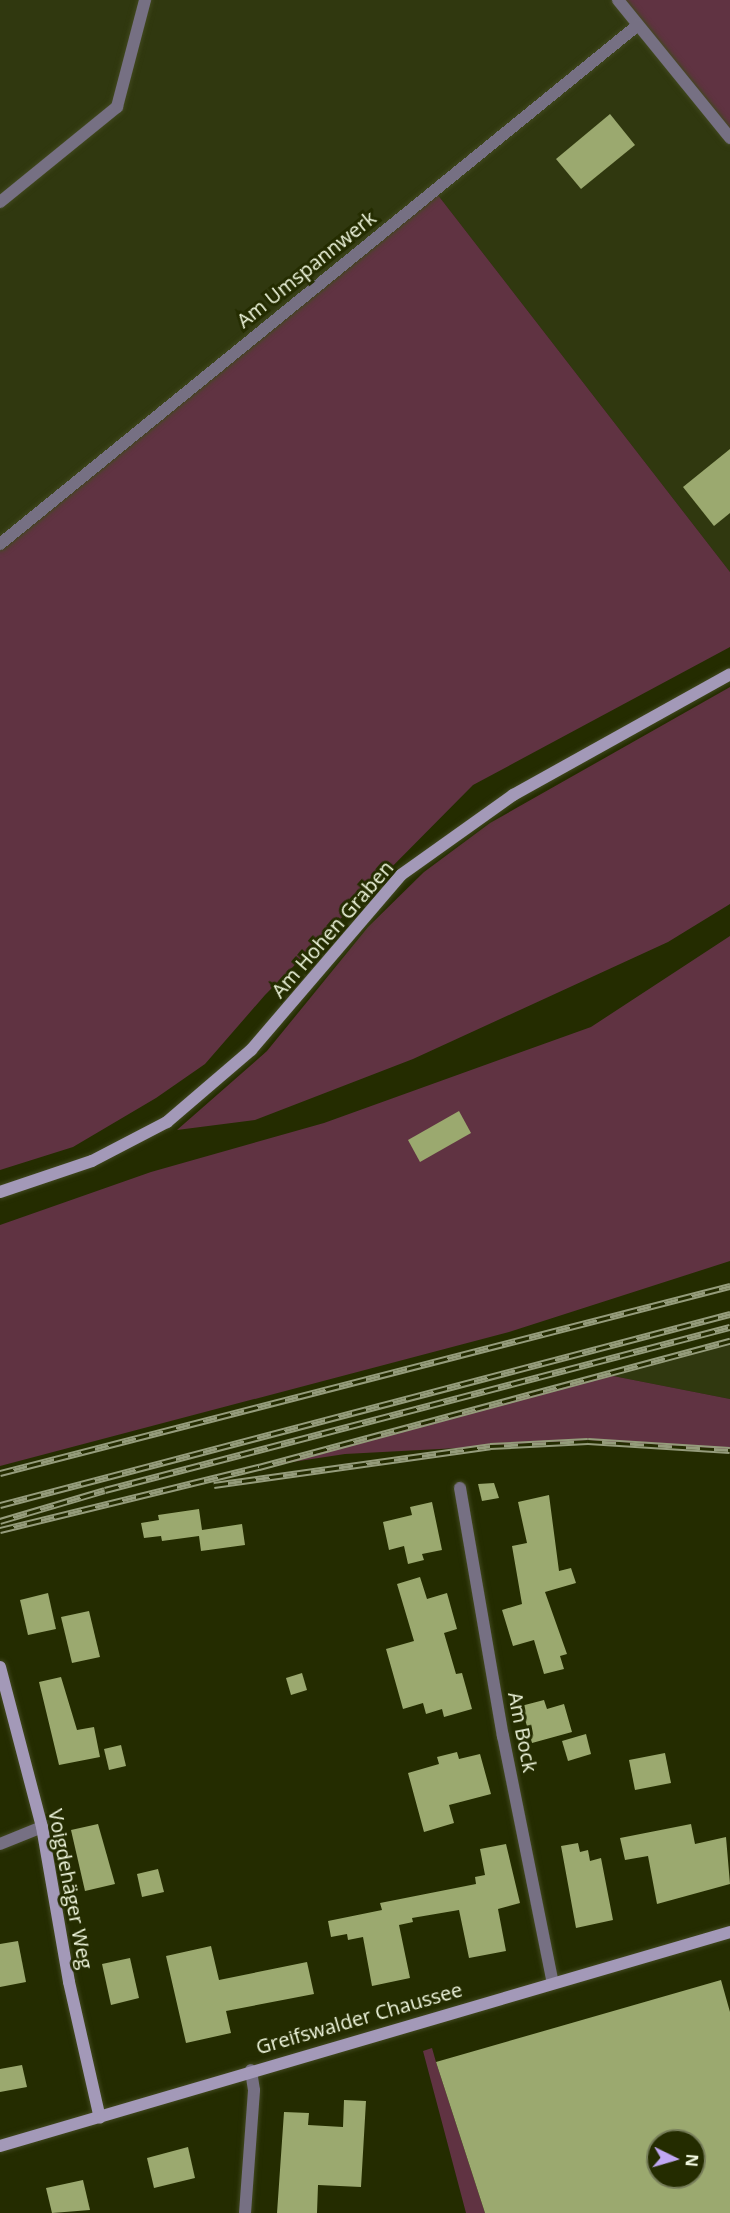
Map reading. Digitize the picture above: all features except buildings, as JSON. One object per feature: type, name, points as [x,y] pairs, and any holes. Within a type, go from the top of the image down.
[{"type":"street","points":[[0,202],[117,107],[145,0]]},
{"type":"street","points":[[618,0],[730,138]]},
{"type":"street","name":"Am Umspannwerk","points":[[0,544],[638,25]]},
{"type":"street","name":"Am Hohen Graben","points":[[0,1192],[92,1161],[167,1122],[251,1050],[401,875],[513,795],[730,674]]},
{"type":"street","name":"Am Bock","points":[[460,1488],[503,1736],[553,1983]]},
{"type":"street","name":"Voigdehäger Weg","points":[[0,1668],[42,1827],[69,1982],[100,2118]]},
{"type":"street","points":[[0,1844],[42,1827]]},
{"type":"street","name":"Greifswalder Chaussee","points":[[0,2146],[100,2118],[251,2070],[730,1932]]},
{"type":"street","points":[[245,2213],[254,2090],[251,2070]]},
{"type":"shaded area","points":[[0,0],[618,0],[730,142],[730,572],[434,190],[0,544]]},
{"type":"shaded area","points":[[618,0],[730,0],[730,134]]},
{"type":"shaded area","points":[[434,190],[730,572],[730,647],[473,785],[265,995],[205,1064],[156,1098],[73,1147],[0,1170],[0,544]]},
{"type":"shaded area","points":[[730,687],[730,904],[668,942],[413,1059],[255,1120],[177,1130],[267,1051],[368,927],[424,872],[490,823]]},
{"type":"shaded area","points":[[730,936],[730,1261],[509,1332],[0,1466],[0,1225],[151,1172],[324,1123],[591,1027]]},
{"type":"shaded area","points":[[730,1341],[730,1399],[603,1374],[653,1361]]},
{"type":"shaded area","points":[[603,1374],[730,1399],[730,1450],[588,1441],[345,1454],[259,1467]]},
{"type":"shaded area","points":[[432,2048],[485,2213],[466,2213],[423,2051]]},
{"type":"railway","points":[[0,1473],[730,1286]]},
{"type":"railway","points":[[0,1505],[730,1314]]},
{"type":"railway","points":[[0,1521],[105,1490],[730,1327]]},
{"type":"railway","points":[[0,1530],[259,1467],[730,1341]]},
{"type":"railway","points":[[214,1485],[490,1446],[588,1441],[730,1450]]}]
